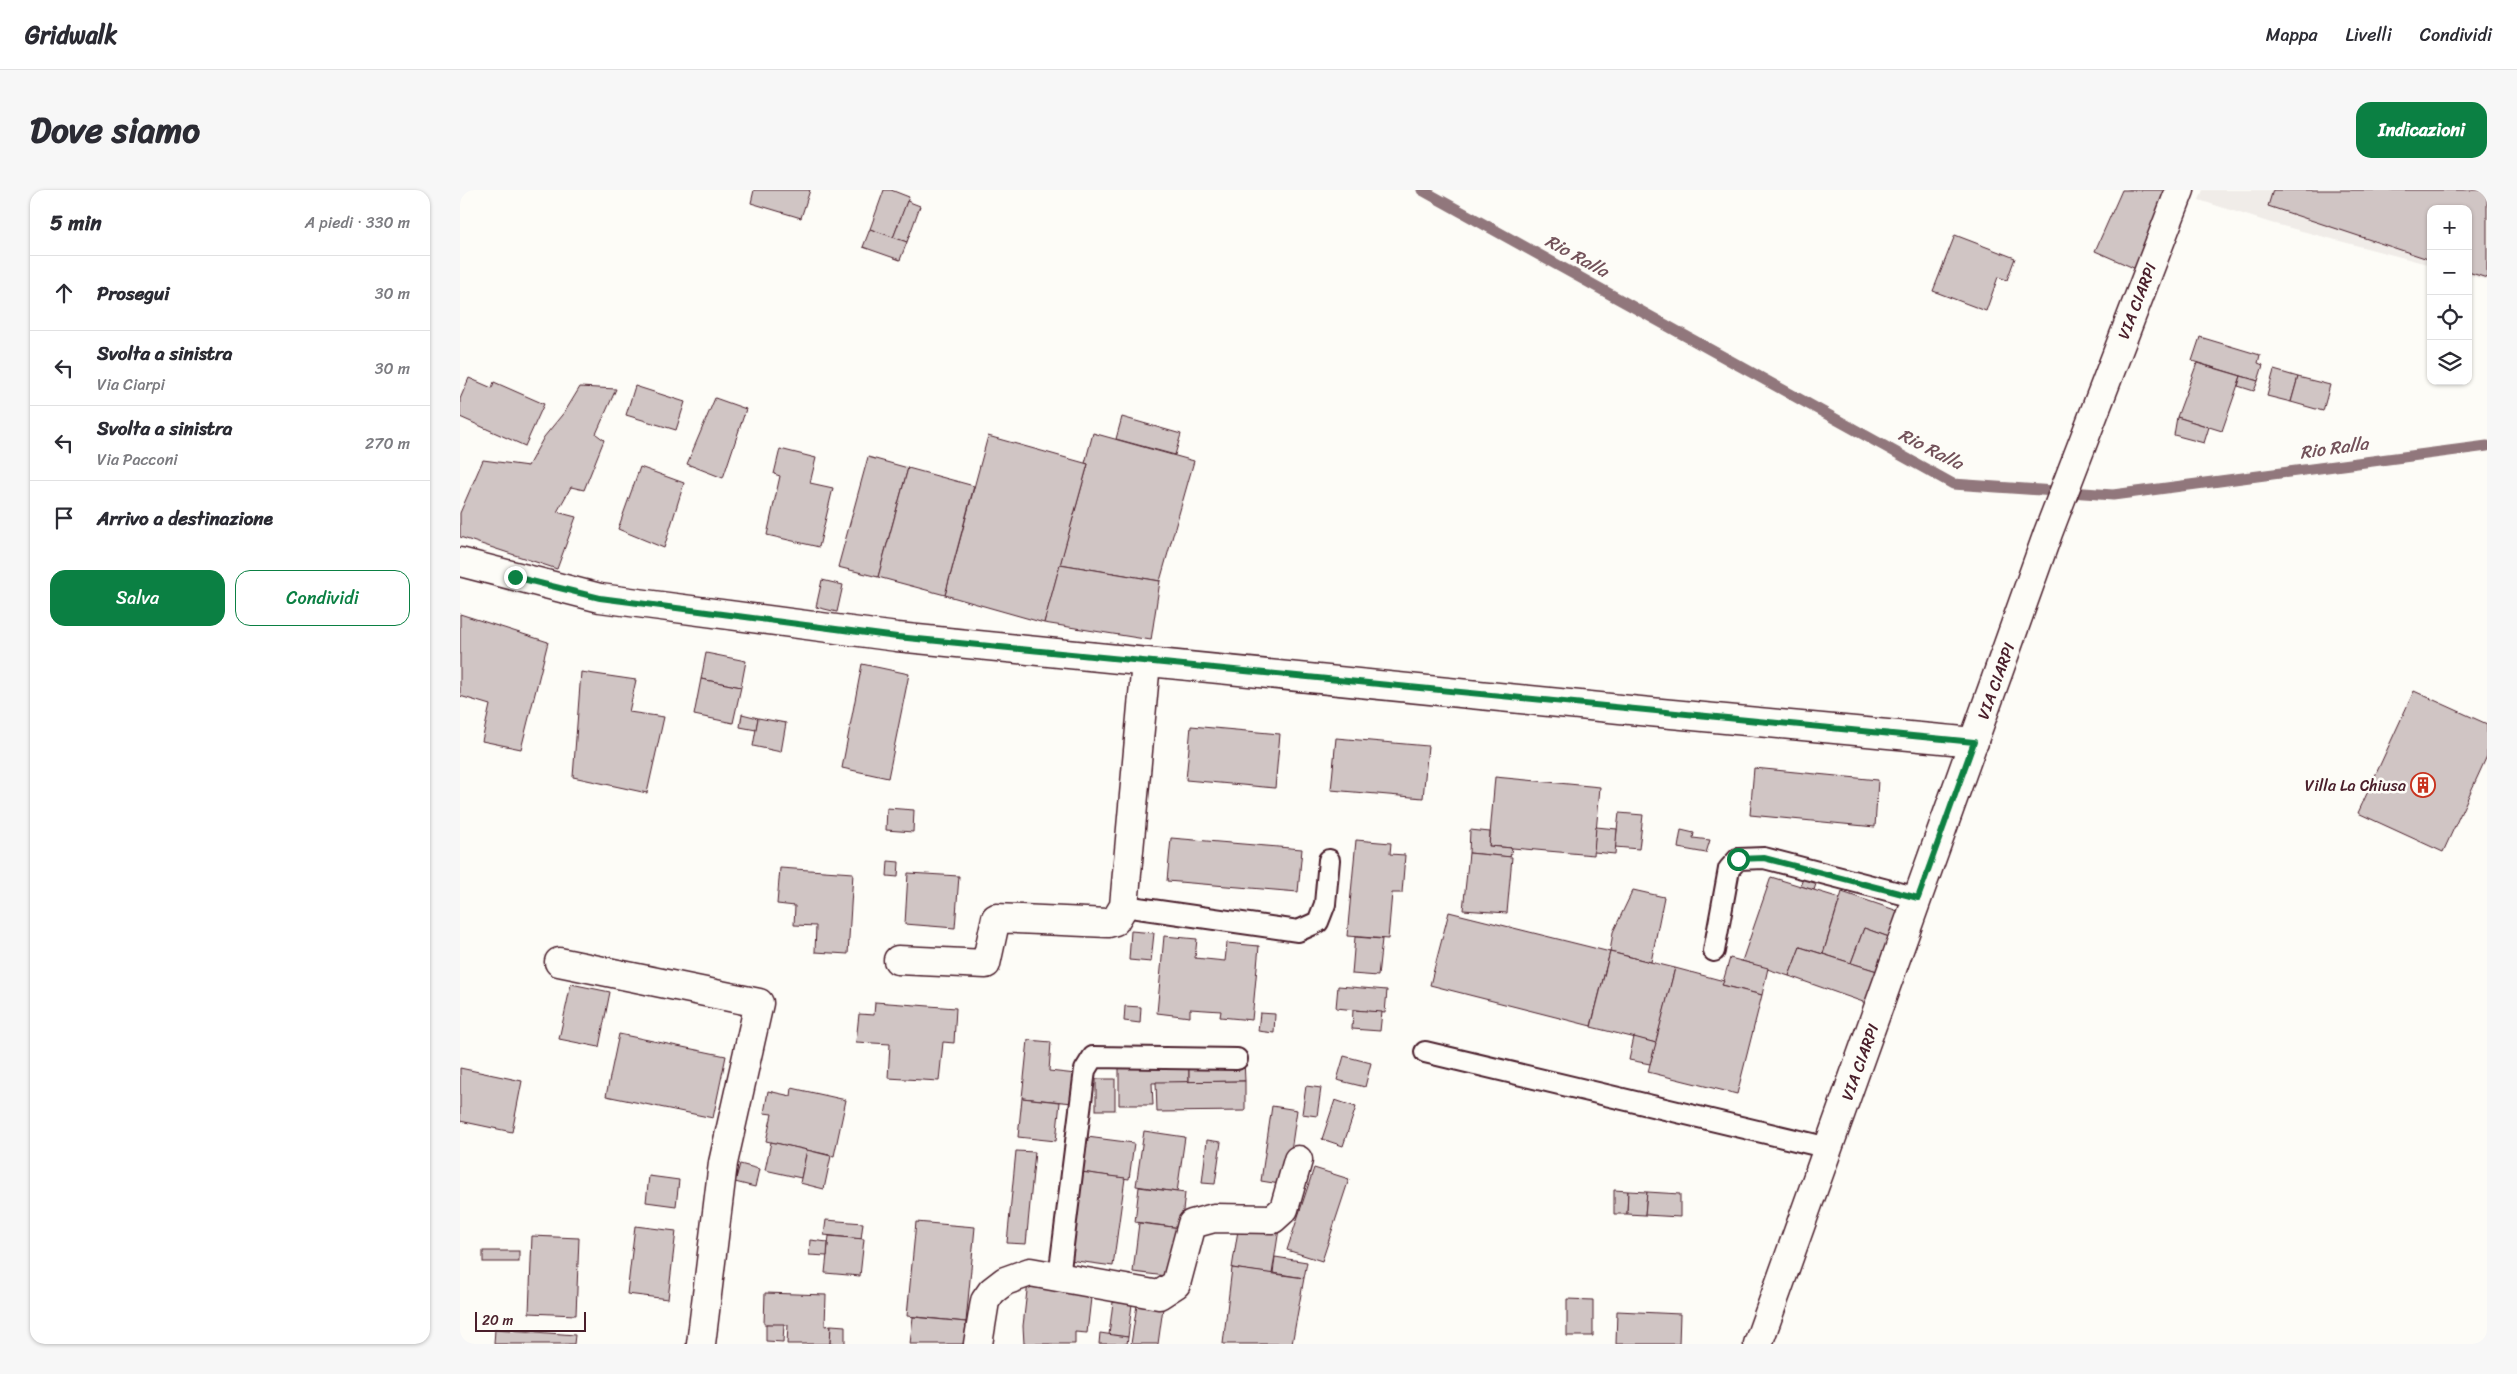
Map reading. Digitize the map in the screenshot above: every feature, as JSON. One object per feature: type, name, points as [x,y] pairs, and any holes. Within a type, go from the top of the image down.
[{"type":"street","name":"VIA CIARPI","points":[[1758,1344],[2048,533],[2180,190]]},
{"type":"street","points":[[460,562],[600,598],[897,637],[1974,742]]},
{"type":"street","points":[[898,960],[986,964],[996,918],[1108,923],[1115,921],[1124,906],[1146,662]]},
{"type":"street","points":[[559,962],[759,1002],[723,1164],[701,1344]]},
{"type":"street","points":[[978,1344],[985,1301],[992,1291],[1005,1281],[1030,1272],[1159,1295],[1176,1284],[1192,1224],[1214,1218],[1273,1219],[1284,1209],[1298,1160]]},
{"type":"lane","points":[[1714,951],[1729,869],[1738,859],[1764,858],[1918,898]]},
{"type":"lane","points":[[1124,906],[1298,931],[1318,922],[1325,904],[1330,860]]},
{"type":"lane","points":[[1425,1052],[1829,1148]]},
{"type":"lane","points":[[1059,1277],[1086,1070],[1093,1057],[1237,1059]]},
{"type":"shaded area","points":[[2203,190],[2487,190],[2487,280],[2472,276],[2472,205],[2427,205],[2427,264],[2271,223],[2199,200]]},
{"type":"building","points":[[754,190],[810,190],[801,218],[751,203]]},
{"type":"building","points":[[884,190],[891,190],[909,197],[893,238],[870,229]]},
{"type":"building","points":[[2122,190],[2168,190],[2136,269],[2095,251]]},
{"type":"building","points":[[2273,190],[2487,190],[2487,278],[2472,273],[2472,205],[2427,205],[2427,259],[2268,206]]},
{"type":"building","points":[[907,201],[920,206],[907,242],[893,238]]},
{"type":"building","points":[[870,229],[907,242],[900,260],[863,247]]},
{"type":"building","points":[[1955,235],[2015,258],[2007,280],[1998,277],[1986,311],[1933,291]]},
{"type":"building","points":[[2200,337],[2260,355],[2258,363],[2263,365],[2258,381],[2192,361]]},
{"type":"building","points":[[2197,363],[2241,376],[2222,431],[2177,417]]},
{"type":"building","points":[[2274,370],[2298,377],[2291,402],[2267,396]]},
{"type":"building","points":[[2241,376],[2258,381],[2254,391],[2238,386]]},
{"type":"building","points":[[2298,377],[2330,385],[2323,411],[2291,402]]},
{"type":"building","points":[[469,378],[492,388],[494,382],[544,404],[525,446],[460,417],[460,399]]},
{"type":"building","points":[[635,386],[685,402],[676,430],[626,415]]},
{"type":"building","points":[[580,387],[616,389],[596,434],[604,440],[584,490],[571,487],[557,512],[576,517],[557,569],[460,537],[460,513],[483,460],[528,466],[544,437],[566,410]]},
{"type":"building","points":[[715,398],[746,409],[723,478],[687,464]]},
{"type":"building","points":[[1122,417],[1181,434],[1175,455],[1116,439]]},
{"type":"building","points":[[2177,417],[2209,427],[2204,443],[2174,435]]},
{"type":"building","points":[[1093,433],[1194,461],[1160,581],[1060,564],[1088,464],[1085,463]]},
{"type":"building","points":[[988,436],[1088,464],[1044,623],[945,595]]},
{"type":"building","points":[[780,449],[816,458],[810,483],[833,488],[819,547],[767,535],[780,476],[774,474]]},
{"type":"building","points":[[868,457],[908,468],[878,577],[838,567]]},
{"type":"building","points":[[640,467],[684,483],[664,548],[618,529]]},
{"type":"building","points":[[908,468],[974,486],[945,595],[878,577]]},
{"type":"building","points":[[1060,564],[1160,581],[1151,640],[1044,623]]},
{"type":"building","points":[[822,580],[843,585],[837,612],[816,607]]},
{"type":"building","points":[[460,614],[548,642],[521,749],[482,741],[490,705],[460,696]]},
{"type":"building","points":[[706,653],[746,661],[741,687],[701,679]]},
{"type":"building","points":[[862,664],[909,674],[888,778],[842,768]]},
{"type":"building","points":[[581,672],[636,680],[629,712],[664,717],[647,793],[573,777]]},
{"type":"building","points":[[701,679],[741,687],[733,723],[694,715]]},
{"type":"building","name":"Villa La Chiusa","points":[[2414,691],[2487,724],[2487,756],[2443,852],[2358,813]]},
{"type":"building","points":[[742,714],[758,718],[756,730],[740,727]]},
{"type":"building","points":[[758,718],[786,723],[781,752],[753,746]]},
{"type":"building","points":[[1191,726],[1280,734],[1275,788],[1186,780]]},
{"type":"building","points":[[1336,738],[1428,746],[1423,798],[1331,790]]},
{"type":"building","points":[[1754,768],[1878,780],[1875,827],[1750,815]]},
{"type":"building","points":[[1495,777],[1600,787],[1594,855],[1489,846]]},
{"type":"building","points":[[887,808],[914,810],[913,832],[886,830]]},
{"type":"building","points":[[1619,813],[1643,815],[1639,849],[1615,847]]},
{"type":"building","points":[[1596,827],[1617,829],[1615,854],[1594,852]]},
{"type":"building","points":[[1470,830],[1490,832],[1489,846],[1512,848],[1510,857],[1469,853]]},
{"type":"building","points":[[1681,830],[1694,833],[1693,838],[1710,840],[1706,853],[1678,848]]},
{"type":"building","points":[[1171,838],[1302,849],[1298,892],[1167,881]]},
{"type":"building","points":[[1356,840],[1391,843],[1390,854],[1405,855],[1402,893],[1392,893],[1388,939],[1347,936]]},
{"type":"building","points":[[1469,853],[1512,857],[1507,913],[1463,910]]},
{"type":"building","points":[[888,861],[899,862],[898,877],[887,876]]},
{"type":"building","points":[[780,868],[853,873],[848,954],[815,952],[816,926],[794,925],[795,906],[777,904]]},
{"type":"building","points":[[1806,872],[1818,878],[1814,890],[1800,886]]},
{"type":"building","points":[[908,873],[959,876],[955,928],[905,924]]},
{"type":"building","points":[[1771,877],[1840,898],[1823,954],[1800,947],[1789,976],[1742,961]]},
{"type":"building","points":[[1633,890],[1664,897],[1651,962],[1610,952],[1613,932]]},
{"type":"building","points":[[1842,892],[1898,911],[1889,937],[1864,928],[1851,963],[1823,954]]},
{"type":"building","points":[[1449,912],[1610,952],[1591,1026],[1430,985]]},
{"type":"building","points":[[1864,928],[1889,937],[1877,971],[1851,963]]},
{"type":"building","points":[[1131,931],[1154,933],[1151,962],[1129,960]]},
{"type":"building","points":[[1164,936],[1197,939],[1195,958],[1225,961],[1227,943],[1259,946],[1252,1020],[1220,1017],[1221,1011],[1190,1009],[1190,1017],[1157,1013]]},
{"type":"building","points":[[1355,937],[1382,939],[1378,976],[1352,974]]},
{"type":"building","points":[[1800,947],[1877,971],[1866,1003],[1789,976]]},
{"type":"building","points":[[1610,952],[1675,968],[1656,1043],[1591,1027]]},
{"type":"building","points":[[1730,958],[1768,968],[1762,995],[1722,985]]},
{"type":"building","points":[[1675,968],[1724,981],[1722,985],[1762,995],[1737,1094],[1648,1072]]},
{"type":"building","points":[[571,984],[610,992],[599,1047],[559,1039]]},
{"type":"building","points":[[1338,986],[1387,990],[1385,1013],[1336,1008]]},
{"type":"building","points":[[875,1002],[956,1008],[954,1043],[943,1042],[939,1081],[888,1078],[890,1044],[856,1042],[859,1014],[874,1015]]},
{"type":"building","points":[[1125,1006],[1141,1007],[1140,1023],[1124,1021]]},
{"type":"building","points":[[1353,1010],[1382,1012],[1380,1031],[1352,1029]]},
{"type":"building","points":[[1260,1013],[1275,1014],[1274,1033],[1258,1031]]},
{"type":"building","points":[[619,1034],[726,1056],[713,1118],[606,1096]]},
{"type":"building","points":[[1634,1037],[1656,1043],[1650,1064],[1629,1060]]},
{"type":"building","points":[[1028,1040],[1051,1042],[1049,1071],[1076,1074],[1073,1103],[1022,1098]]},
{"type":"building","points":[[1189,1052],[1189,1082],[1152,1083],[1153,1105],[1119,1105],[1119,1053]]},
{"type":"building","points":[[1344,1056],[1371,1063],[1365,1087],[1337,1080]]},
{"type":"building","points":[[1244,1059],[1245,1081],[1189,1082],[1189,1060]]},
{"type":"building","points":[[460,1068],[522,1081],[512,1132],[460,1121]]},
{"type":"building","points":[[1096,1079],[1115,1079],[1115,1110],[1096,1110]]},
{"type":"building","points":[[1245,1081],[1245,1111],[1157,1112],[1156,1082]]},
{"type":"building","points":[[1306,1086],[1321,1088],[1317,1116],[1302,1114]]},
{"type":"building","points":[[792,1088],[846,1100],[834,1156],[766,1141],[772,1114],[764,1113],[768,1091],[791,1096]]},
{"type":"building","points":[[1022,1098],[1060,1102],[1056,1141],[1018,1137]]},
{"type":"building","points":[[1335,1100],[1356,1107],[1343,1146],[1322,1139]]},
{"type":"building","points":[[1272,1106],[1297,1110],[1286,1185],[1261,1181]]},
{"type":"building","points":[[1144,1131],[1185,1137],[1177,1192],[1136,1186]]},
{"type":"building","points":[[1087,1137],[1134,1143],[1129,1179],[1081,1172]]},
{"type":"building","points":[[1207,1140],[1221,1142],[1215,1184],[1202,1183]]},
{"type":"building","points":[[771,1142],[807,1150],[801,1178],[765,1170]]},
{"type":"building","points":[[807,1150],[831,1156],[824,1189],[800,1183]]},
{"type":"building","points":[[1016,1151],[1035,1152],[1026,1244],[1007,1243]]},
{"type":"building","points":[[740,1164],[759,1169],[755,1187],[735,1182]]},
{"type":"building","points":[[1314,1168],[1349,1179],[1322,1261],[1287,1250]]},
{"type":"building","points":[[1081,1172],[1125,1178],[1113,1266],[1069,1260]]},
{"type":"building","points":[[649,1176],[679,1180],[676,1206],[646,1202]]},
{"type":"building","points":[[1139,1187],[1185,1193],[1181,1228],[1135,1222]]},
{"type":"building","points":[[1614,1190],[1628,1191],[1627,1214],[1614,1214]]},
{"type":"building","points":[[1628,1191],[1647,1192],[1645,1215],[1627,1214]]},
{"type":"building","points":[[1647,1192],[1680,1194],[1680,1217],[1645,1215]]},
{"type":"building","points":[[826,1220],[863,1223],[861,1239],[824,1235]]},
{"type":"building","points":[[916,1222],[975,1227],[966,1322],[907,1316]]},
{"type":"building","points":[[1139,1223],[1181,1228],[1174,1277],[1133,1272]]},
{"type":"building","points":[[1239,1224],[1279,1229],[1272,1274],[1232,1268]]},
{"type":"building","points":[[635,1226],[676,1231],[668,1299],[627,1294]]},
{"type":"building","points":[[532,1236],[579,1238],[576,1315],[529,1313]]},
{"type":"building","points":[[829,1236],[864,1239],[860,1276],[825,1273]]},
{"type":"building","points":[[810,1240],[828,1242],[827,1256],[809,1255]]},
{"type":"building","points":[[483,1251],[519,1251],[519,1262],[483,1262]]},
{"type":"building","points":[[1275,1257],[1307,1262],[1304,1278],[1273,1273]]},
{"type":"building","points":[[1232,1268],[1304,1278],[1292,1344],[1223,1344]]},
{"type":"building","points":[[1028,1282],[1092,1289],[1087,1333],[1075,1332],[1075,1344],[1024,1344],[1023,1326]]},
{"type":"building","points":[[765,1293],[826,1295],[825,1326],[831,1325],[830,1344],[787,1344],[788,1325],[764,1324]]},
{"type":"building","points":[[1567,1299],[1593,1300],[1593,1336],[1567,1336]]},
{"type":"building","points":[[1113,1302],[1132,1304],[1128,1337],[1109,1335]]},
{"type":"building","points":[[1137,1305],[1163,1308],[1158,1344],[1131,1344]]},
{"type":"building","points":[[1617,1311],[1680,1314],[1679,1344],[1616,1344]]},
{"type":"building","points":[[913,1317],[966,1322],[964,1344],[910,1344]]},
{"type":"building","points":[[766,1324],[784,1324],[783,1342],[766,1341]]},
{"type":"building","points":[[831,1325],[845,1326],[845,1344],[830,1344]]},
{"type":"building","points":[[495,1329],[575,1335],[574,1344],[494,1344]]},
{"type":"building","points":[[1100,1333],[1128,1337],[1127,1344],[1099,1344]]},
{"type":"waterway","name":"Rio Ralla","points":[[1422,190],[1953,484],[2113,495],[2487,446]]},
{"type":"place","name":"Villa La Chiusa","points":[[2423,785]]},
{"type":"route","points":[[515,577],[600,598],[897,637],[1650,712],[1974,742],[1918,898],[1764,858],[1738,859]]}]
